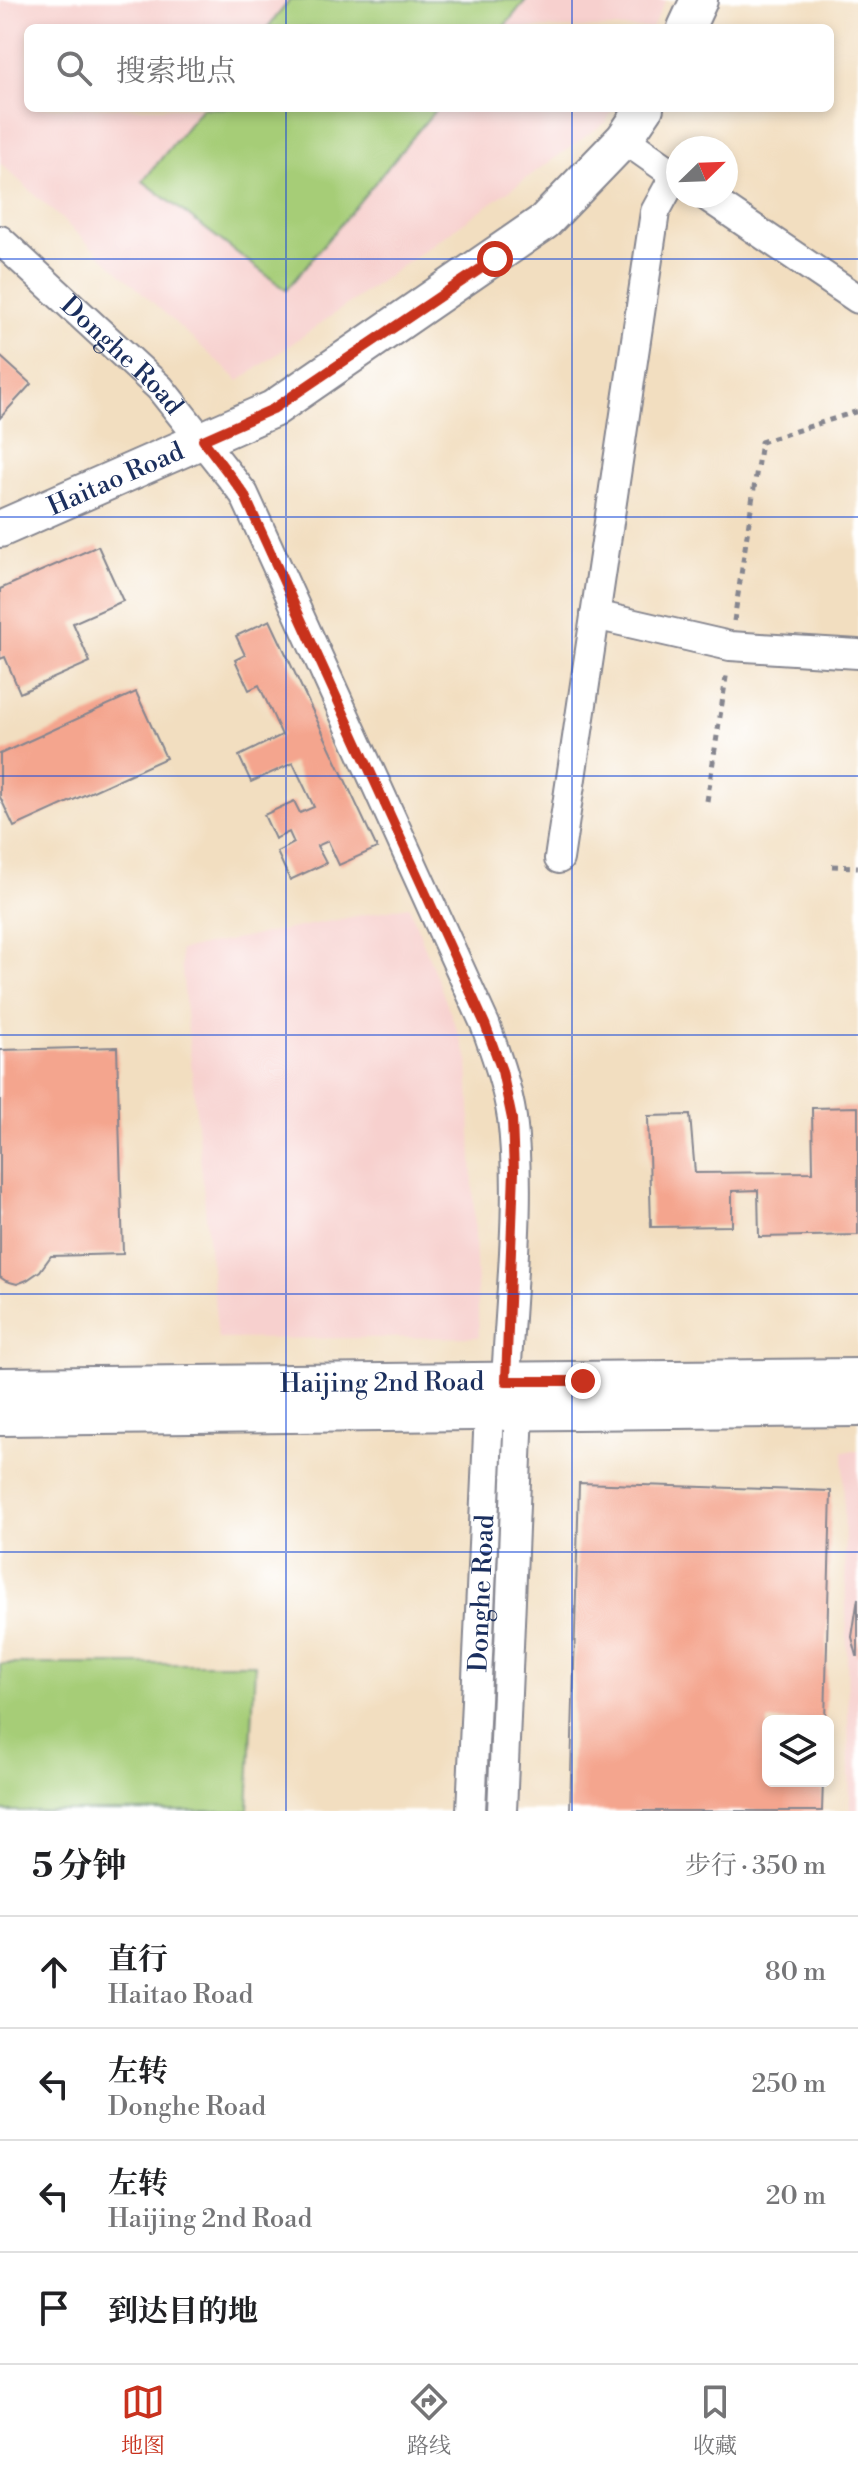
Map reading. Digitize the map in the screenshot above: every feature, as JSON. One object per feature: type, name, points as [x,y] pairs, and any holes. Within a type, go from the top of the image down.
[{"type":"street","points":[[688,24],[699,0]]},
{"type":"street","name":"Haitao Road","points":[[0,529],[273,409],[495,259],[544,222],[624,139],[642,112]]},
{"type":"street","points":[[624,139],[666,168]]},
{"type":"street","points":[[559,859],[655,212],[666,194]]},
{"type":"street","points":[[724,208],[858,299]]},
{"type":"street","name":"Donghe Road","points":[[0,240],[160,388],[244,494],[485,1024],[502,1071],[512,1119],[514,1172],[505,1401],[502,1811]]},
{"type":"street","points":[[595,615],[730,646],[858,654]]},
{"type":"street","name":"Haijing 2nd Road","points":[[0,1417],[505,1401],[858,1377]]},
{"type":"street","name":"Haijing 2nd Road","points":[[0,1386],[858,1408]]},
{"type":"street","name":"Donghe Road","points":[[471,1811],[505,1401]]},
{"type":"path","points":[[707,801],[761,442],[858,411]]},
{"type":"path","points":[[832,866],[858,867]]},
{"type":"shaded area","points":[[0,0],[666,0],[654,24],[24,24],[24,112],[611,112],[606,122],[239,381],[0,163]]},
{"type":"shaded area","points":[[409,906],[468,1058],[479,1337],[218,1339],[180,950]]},
{"type":"shaded area","points":[[843,1451],[858,1451],[858,1811],[850,1811]]},
{"type":"green space","points":[[290,0],[526,0],[506,24],[270,24]]},
{"type":"green space","points":[[199,112],[434,112],[286,290],[143,181]]},
{"type":"green space","points":[[0,1664],[255,1664],[248,1811],[0,1811]]},
{"type":"building","points":[[0,356],[31,384],[0,418]]},
{"type":"building","points":[[98,546],[123,601],[73,623],[90,662],[20,693],[5,657],[0,659],[0,589]]},
{"type":"building","points":[[270,620],[377,848],[339,865],[328,841],[317,846],[326,863],[290,880],[277,852],[294,843],[289,832],[275,839],[264,815],[294,801],[300,813],[314,807],[293,763],[251,782],[239,756],[282,735],[259,685],[249,690],[235,660],[245,655],[236,636]]},
{"type":"building","points":[[136,692],[166,758],[14,827],[0,797],[0,754]]},
{"type":"building","points":[[117,1047],[123,1254],[51,1256],[40,1271],[27,1280],[17,1284],[6,1281],[0,1277],[0,1050]]},
{"type":"building","points":[[858,1107],[858,1235],[759,1237],[758,1190],[732,1191],[732,1226],[651,1227],[648,1116],[690,1115],[695,1173],[813,1172],[812,1108]]},
{"type":"building","points":[[579,1483],[831,1491],[825,1715],[762,1715],[762,1787],[823,1787],[822,1811],[570,1811]]},
{"type":"building","points":[[858,1598],[858,1656],[857,1656],[852,1637]]},
{"type":"route","points":[[495,259],[273,409],[203,440],[244,494],[485,1024],[502,1071],[512,1119],[514,1172],[506,1381],[583,1381]]}]
